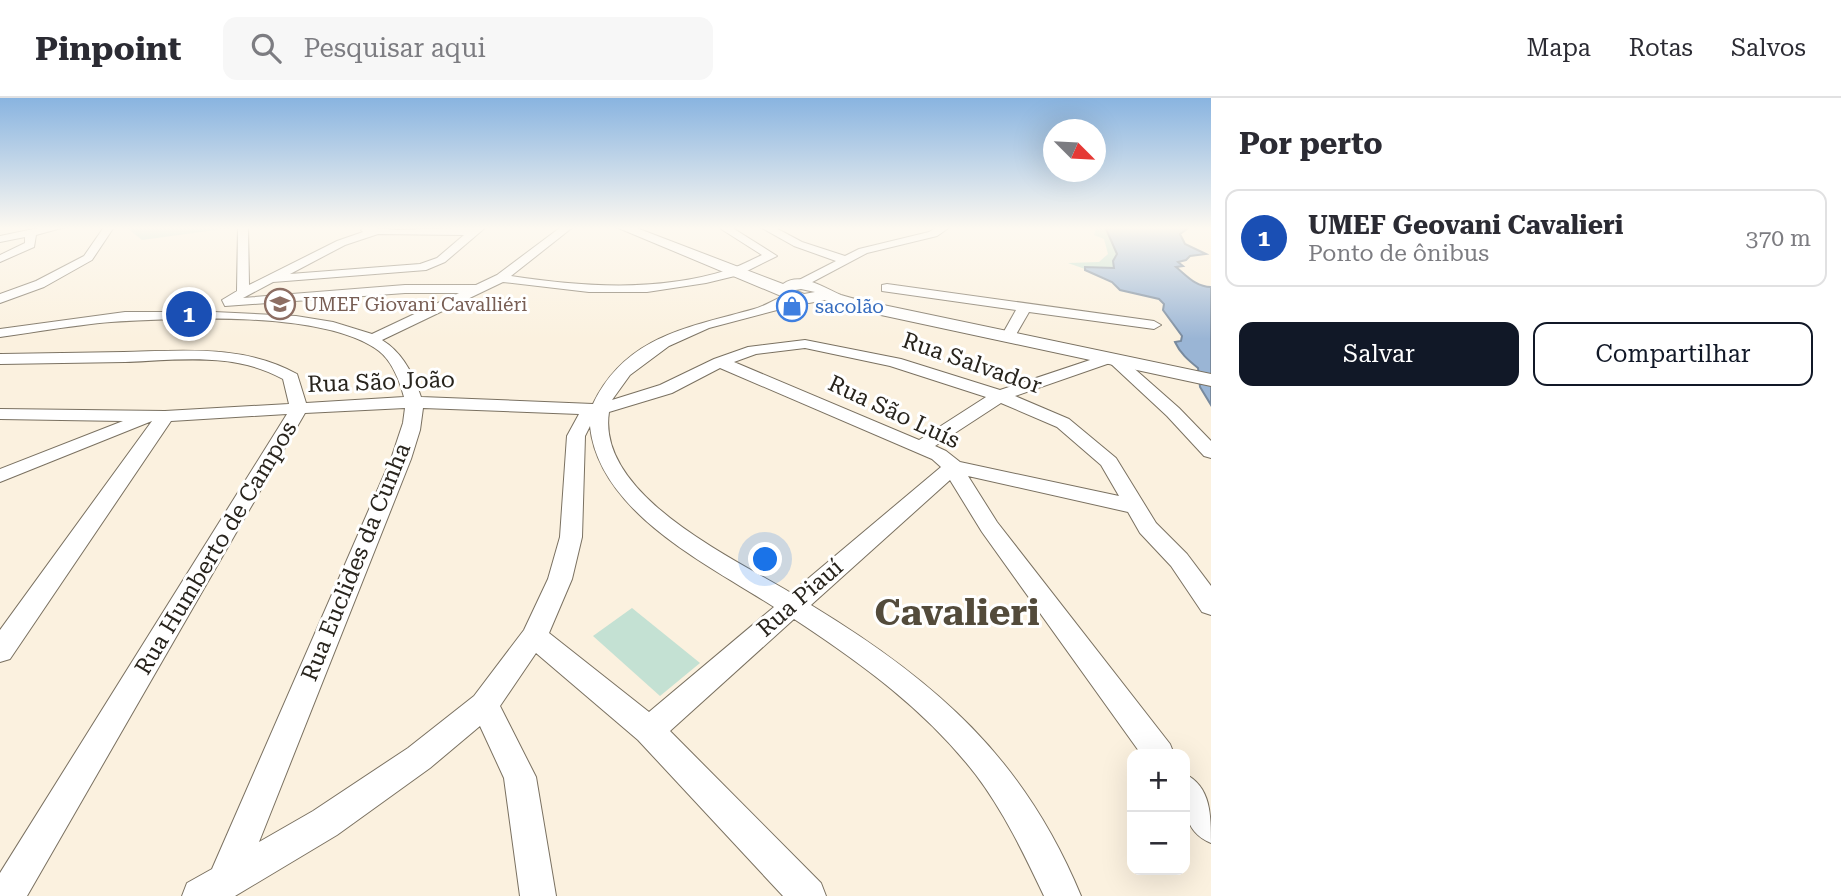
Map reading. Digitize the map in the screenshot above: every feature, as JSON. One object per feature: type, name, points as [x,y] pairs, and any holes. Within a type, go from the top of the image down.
[{"type":"main road","points":[[718,264],[867,307],[1211,380]]},
{"type":"main road","points":[[720,264],[736,271]]},
{"type":"main road","points":[[805,290],[903,321],[1108,357]]},
{"type":"street","points":[[0,299],[40,284],[76,264]]},
{"type":"street","points":[[243,264],[243,293]]},
{"type":"street","points":[[221,304],[299,264]]},
{"type":"street","points":[[270,279],[401,270],[431,264]]},
{"type":"street","points":[[371,340],[501,278],[519,264]]},
{"type":"street","points":[[501,278],[561,288],[617,289],[683,284],[736,271],[752,264]]},
{"type":"street","points":[[838,264],[805,290],[772,309],[705,324],[658,345],[606,393],[599,409],[598,423],[602,440],[626,488],[661,521],[879,662],[914,691],[972,747],[989,764],[1030,828],[1063,896]]},
{"type":"street","points":[[805,290],[832,268]]},
{"type":"street","points":[[887,288],[1154,325]]},
{"type":"street","points":[[0,333],[221,304],[405,289],[479,289]]},
{"type":"street","points":[[1009,335],[1025,306]]},
{"type":"street","points":[[112,318],[268,317],[335,327],[371,340],[386,349],[405,378],[414,402]]},
{"type":"street","name":"Rua Salvador","points":[[599,409],[666,389],[720,362],[753,350],[776,346],[825,346],[895,362],[1042,412],[1081,436],[1109,462],[1148,528],[1179,560],[1211,604]]},
{"type":"street","name":"Rua Humberto de Campos","points":[[0,359],[188,355],[230,358],[271,367],[291,377],[299,409],[7,896]]},
{"type":"street","points":[[919,447],[1000,396],[1108,357],[1173,412],[1211,452]]},
{"type":"street","name":"Rua São Luís","points":[[720,362],[939,455],[953,467],[1137,507]]},
{"type":"street","name":"Rua São João","points":[[157,417],[414,402],[599,409]]},
{"type":"street","name":"Rua Euclides da Cunha","points":[[213,887],[401,458],[413,417],[414,402]]},
{"type":"street","points":[[213,887],[325,822],[419,758],[484,705],[534,636],[560,579],[570,537],[576,436],[586,417],[599,409]]},
{"type":"street","points":[[0,414],[157,417]]},
{"type":"street","points":[[0,476],[157,417]]},
{"type":"street","points":[[0,651],[157,417]]},
{"type":"street","points":[[953,467],[964,491],[1012,561],[1060,619],[1155,749]]},
{"type":"street","name":"Rua Piauí","points":[[649,730],[953,467]]},
{"type":"street","points":[[534,636],[649,730],[808,896]]},
{"type":"street","points":[[484,705],[520,777],[538,896]]},
{"type":"street","points":[[1190,797],[1211,826]]},
{"type":"green space","points":[[1072,264],[1114,264],[1113,270],[1085,269]]},
{"type":"green space","points":[[632,608],[700,663],[660,696],[593,636]]},
{"type":"water","points":[[1113,264],[1181,264],[1183,266],[1176,267],[1188,277],[1196,283],[1211,287],[1211,405],[1200,387],[1198,368],[1179,350],[1175,342],[1181,341],[1182,336],[1163,310],[1164,304],[1159,299],[1120,290],[1112,282],[1085,270],[1085,267],[1114,268]]},
{"type":"place","name":"UMEF Giovani Cavalliéri","points":[[280,304]]},
{"type":"place","name":"sacolão","points":[[792,306]]},
{"type":"place","name":"UMEF Geovani Cavalieri","points":[[189,314]]},
{"type":"district","name":"Cavalieri","points":[[957,612]]}]
